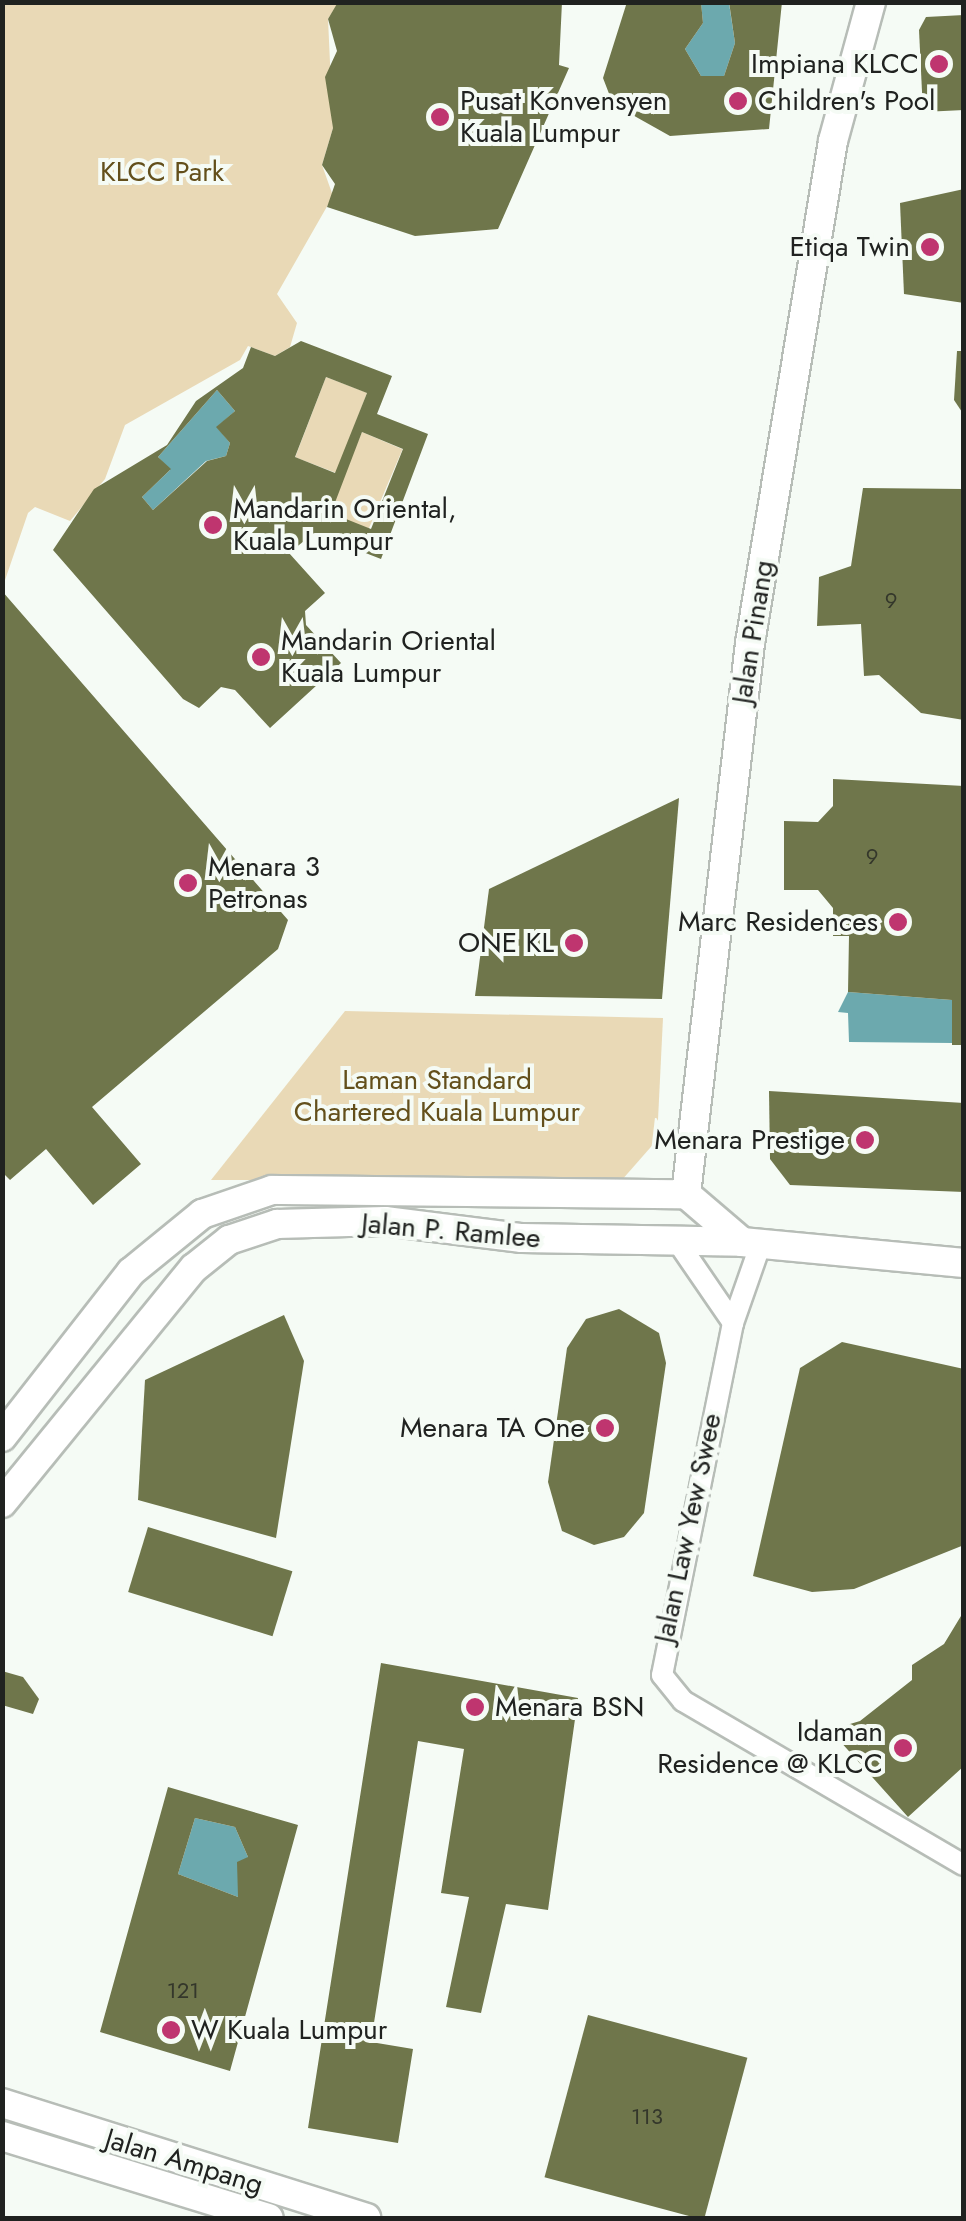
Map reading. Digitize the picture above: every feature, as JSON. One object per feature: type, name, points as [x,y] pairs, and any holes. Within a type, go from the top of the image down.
[{"type":"street","name":"Jalan Pinang","points":[[686,1194],[755,610],[834,141],[871,2]]},
{"type":"street","name":"Jalan P. Ramlee","points":[[2,1437],[131,1272],[202,1214],[272,1190],[686,1194]]},
{"type":"street","points":[[686,1194],[751,1242]]},
{"type":"street","name":"Jalan P. Ramlee","points":[[2,1503],[159,1305],[229,1240],[277,1224],[385,1221],[679,1244],[751,1242],[964,1263]]},
{"type":"street","name":"Jalan Law Yew Swee","points":[[751,1242],[662,1675],[684,1701],[964,1866]]},
{"type":"street","points":[[679,1244],[733,1323]]},
{"type":"street","name":"Jalan Ampang","points":[[2,2103],[366,2218]]},
{"type":"street","name":"Jalan Ampang","points":[[2,2136],[269,2218]]},
{"type":"green space","name":"KLCC Park","points":[[3,3],[338,3],[328,19],[333,128],[322,165],[333,196],[277,294],[297,323],[290,347],[275,356],[248,346],[240,360],[125,425],[105,479],[70,521],[35,507],[28,513],[3,586]]},
{"type":"green space","points":[[326,377],[367,393],[336,473],[295,457]]},
{"type":"green space","points":[[362,432],[403,449],[369,529],[328,512]]},
{"type":"green space","name":"Laman Standard Chartered Kuala Lumpur","points":[[345,1011],[663,1018],[657,1140],[621,1181],[211,1180]]},
{"type":"water","points":[[701,3],[729,3],[735,43],[724,76],[701,76],[685,49],[703,23]]},
{"type":"water","points":[[217,390],[235,411],[217,427],[230,443],[226,456],[206,461],[153,510],[142,497],[170,470],[158,457]]},
{"type":"water","points":[[848,992],[952,1000],[952,1043],[849,1042],[848,1013],[838,1012]]},
{"type":"water","points":[[195,1818],[235,1827],[248,1857],[238,1897],[178,1874]]},
{"type":"building","name":"Pusat Konvensyen Kuala Lumpur","points":[[338,2],[562,2],[559,65],[569,68],[498,229],[415,236],[327,207],[335,184],[322,165],[333,128],[325,77],[337,51],[328,19]]},
{"type":"building","points":[[627,2],[701,2],[703,23],[685,49],[701,76],[724,76],[735,43],[729,2],[782,2],[769,129],[670,136],[613,104],[603,78]]},
{"type":"building","name":"Impiana KLCC","points":[[964,15],[964,110],[923,112],[919,30],[926,17]]},
{"type":"building","name":"Etiqa Twin","points":[[964,189],[964,303],[904,294],[900,203]]},
{"type":"building","name":"Mandarin Oriental, Kuala Lumpur","points":[[301,341],[392,376],[377,414],[428,434],[381,559],[314,533],[289,553],[325,593],[305,611],[306,625],[341,663],[270,728],[235,690],[221,687],[199,708],[183,699],[53,550],[94,489],[167,445],[196,401],[243,368],[251,347],[275,356]],"holes":[[[326,377],[367,393],[335,473],[295,457]],[[217,390],[235,411],[216,427],[230,443],[226,456],[207,461],[153,510],[142,497],[171,469],[158,457]],[[362,432],[403,449],[371,529],[331,513]]]},
{"type":"building","points":[[957,351],[964,351],[964,415],[954,400]]},
{"type":"building","points":[[863,488],[964,489],[964,720],[921,713],[879,675],[864,676],[861,624],[817,626],[819,577],[851,566]]},
{"type":"building","points":[[2,591],[288,920],[278,949],[92,1107],[141,1164],[93,1205],[46,1149],[10,1180],[2,1172]]},
{"type":"building","name":"Marc Residences","points":[[833,779],[964,786],[964,1045],[952,1045],[952,1000],[848,992],[849,936],[833,936],[833,908],[818,890],[784,890],[784,821],[818,822],[833,806]]},
{"type":"building","name":"ONE KL","points":[[679,798],[662,999],[475,996],[489,889]]},
{"type":"building","name":"Menara Prestige","points":[[769,1091],[964,1103],[964,1192],[790,1185],[770,1159]]},
{"type":"building","name":"Menara TA One","points":[[619,1309],[659,1333],[666,1363],[644,1513],[624,1537],[594,1545],[562,1531],[548,1482],[567,1348],[586,1319]]},
{"type":"building","points":[[284,1315],[304,1361],[276,1538],[138,1500],[145,1380]]},
{"type":"building","points":[[842,1342],[964,1369],[964,1545],[854,1589],[812,1592],[753,1576],[800,1368]]},
{"type":"building","points":[[148,1527],[292,1571],[273,1636],[128,1592]]},
{"type":"building","name":"Idaman Residence @ KLCC","points":[[964,1611],[964,1766],[908,1817],[830,1730],[860,1721],[912,1680],[912,1665],[944,1644]]},
{"type":"building","points":[[381,1663],[578,1698],[548,1910],[506,1904],[481,2013],[446,2007],[469,1897],[441,1893],[464,1749],[418,1741],[371,2042],[413,2049],[398,2143],[308,2128]]},
{"type":"building","points":[[2,1671],[23,1677],[39,1699],[33,1714],[2,1705]]},
{"type":"building","points":[[168,1787],[298,1825],[230,2071],[100,2032]],"holes":[[[195,1818],[235,1827],[248,1857],[237,1862],[238,1897],[178,1874]]]},
{"type":"building","points":[[588,2015],[747,2058],[704,2218],[545,2177]]},
{"type":"place","name":"Impiana KLCC","points":[[939,64]]},
{"type":"place","name":"Children's Pool","points":[[738,101]]},
{"type":"place","name":"Pusat Konvensyen Kuala Lumpur","points":[[440,117]]},
{"type":"place","name":"Etiqa Twin","points":[[930,247]]},
{"type":"place","name":"Mandarin Oriental, Kuala Lumpur","points":[[213,525]]},
{"type":"place","name":"Mandarin Oriental Kuala Lumpur","points":[[261,657]]},
{"type":"place","name":"Menara 3 Petronas","points":[[188,883]]},
{"type":"place","name":"Marc Residences","points":[[898,922]]},
{"type":"place","name":"ONE KL","points":[[574,943]]},
{"type":"place","name":"Menara Prestige","points":[[865,1140]]},
{"type":"place","name":"Menara TA One","points":[[605,1428]]},
{"type":"place","name":"Menara BSN","points":[[475,1707]]},
{"type":"place","name":"Idaman Residence @ KLCC","points":[[903,1748]]},
{"type":"place","name":"W Kuala Lumpur","points":[[171,2030]]}]
